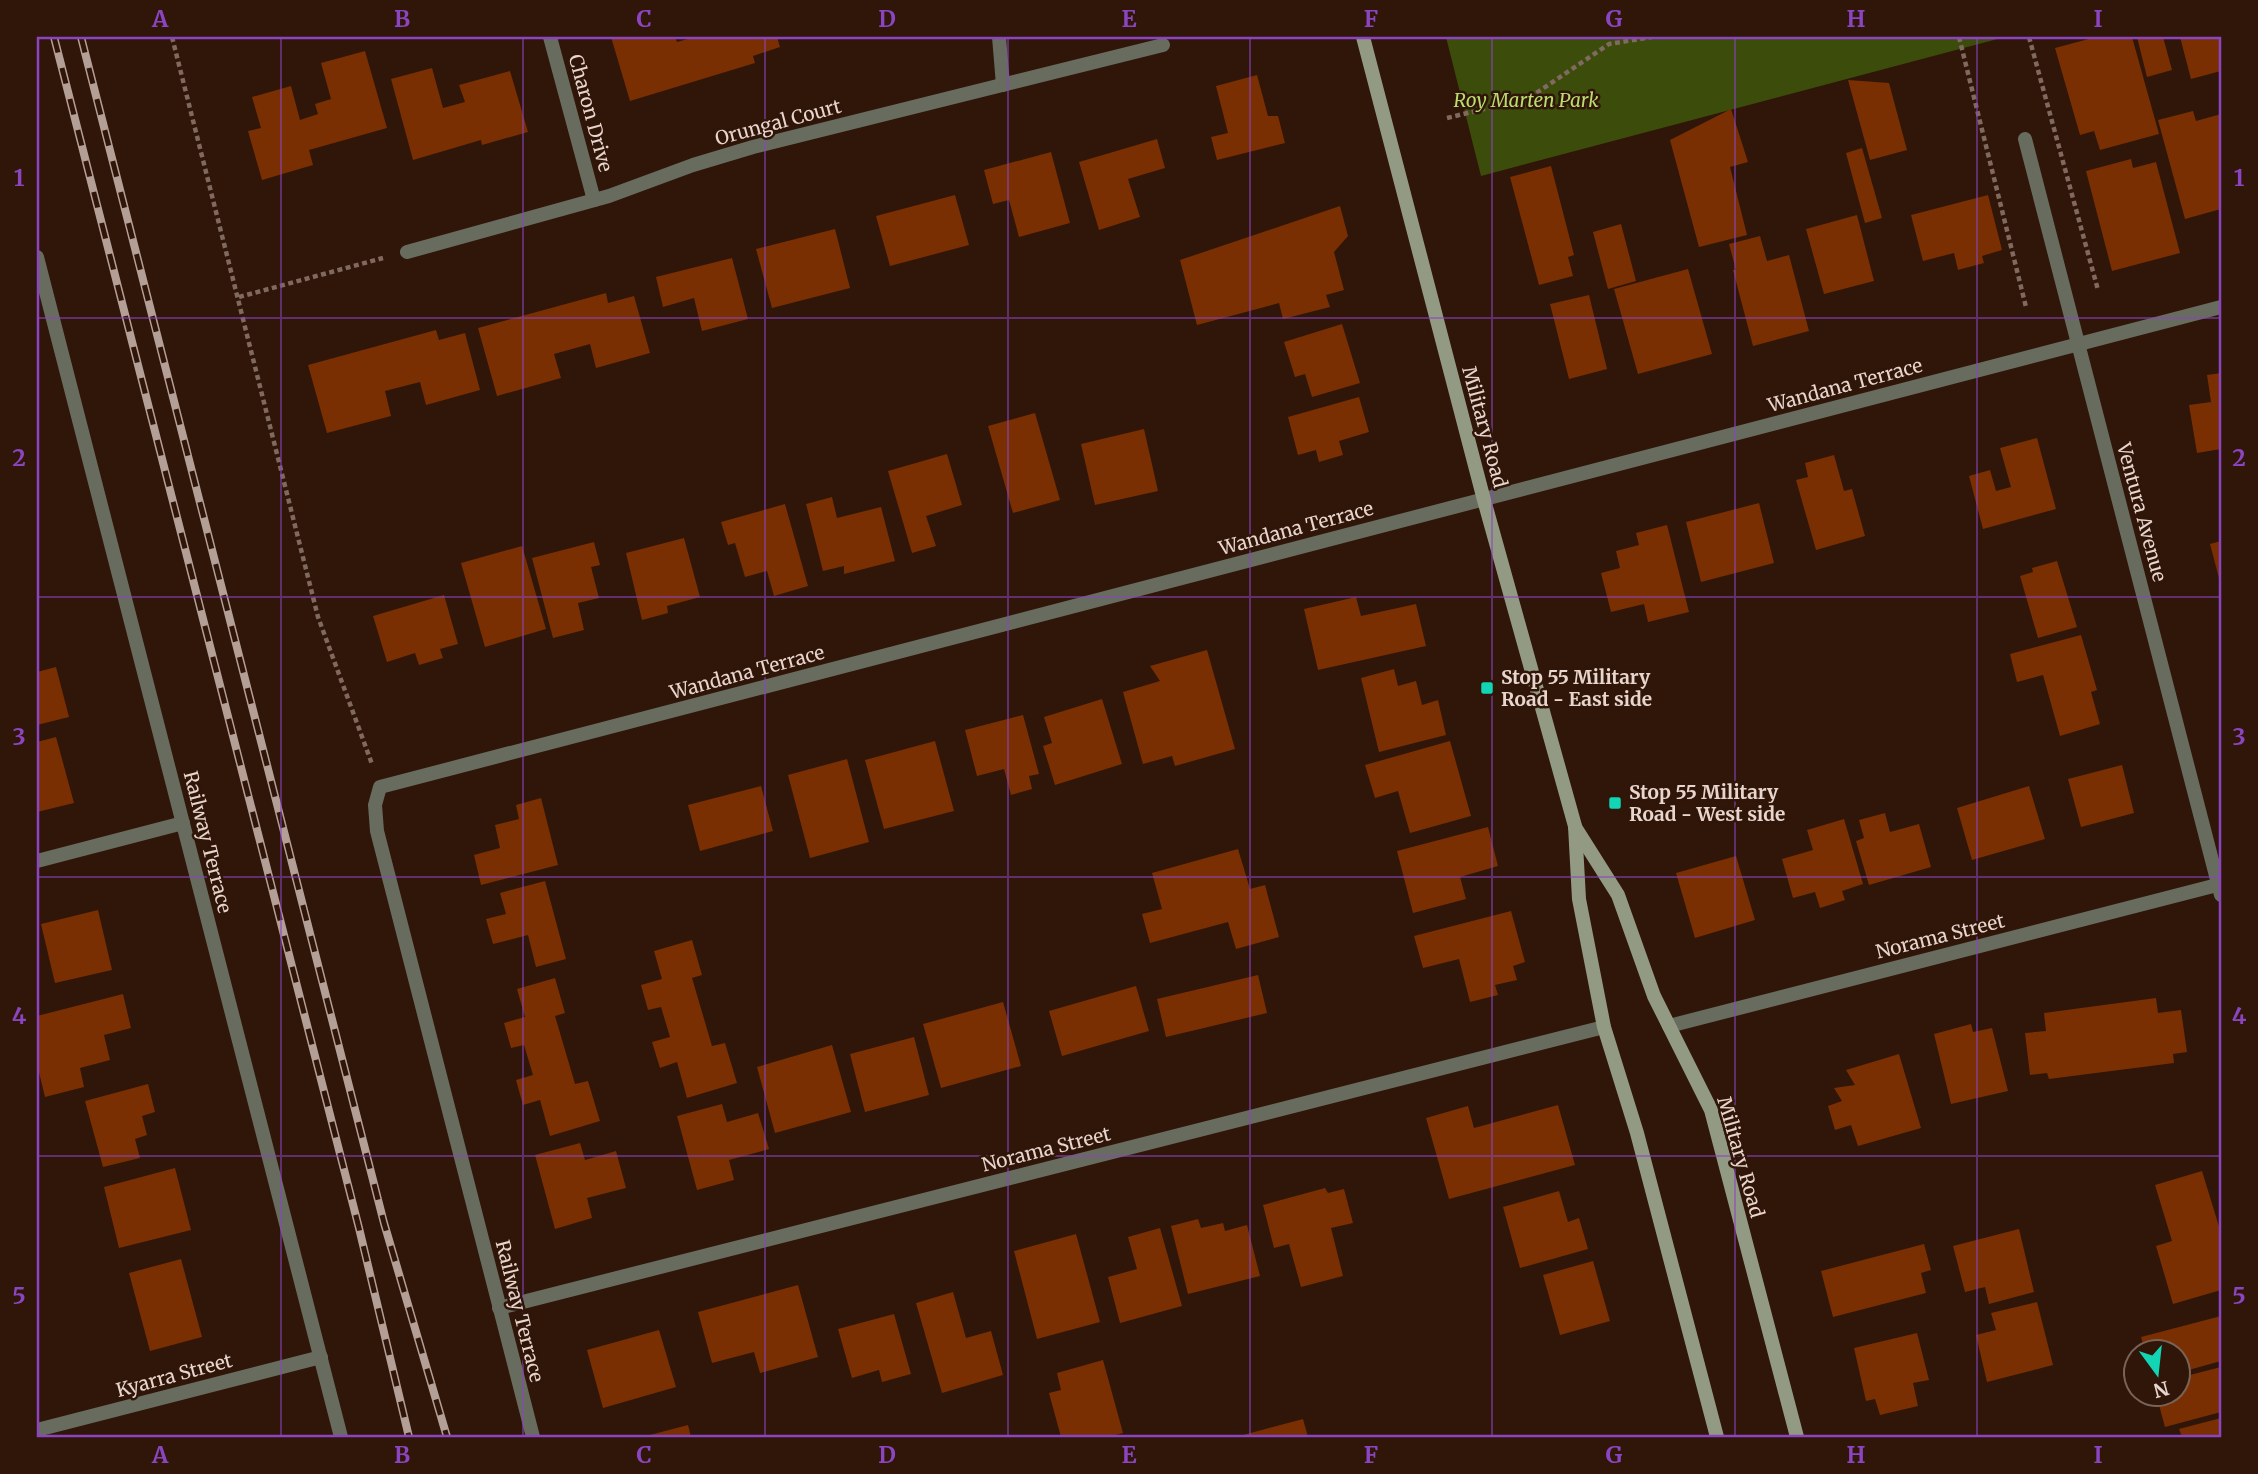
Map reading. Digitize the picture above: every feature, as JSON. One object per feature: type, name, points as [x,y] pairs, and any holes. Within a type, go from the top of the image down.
[{"type":"street","name":"Charon Drive","points":[[550,37],[594,200]]},
{"type":"street","points":[[999,37],[1003,85]]},
{"type":"street","name":"Military Road","points":[[1363,37],[1484,500],[1575,826],[1579,899],[1604,1027],[1637,1133],[1717,1437]]},
{"type":"street","name":"Orungal Court","points":[[407,252],[594,200],[692,165],[753,147],[1163,45]]},
{"type":"street","name":"Ventura Avenue","points":[[2025,139],[2220,888]]},
{"type":"street","name":"Railway Terrace","points":[[38,267],[341,1437]]},
{"type":"street","name":"Wandana Terrace","points":[[380,788],[2221,307]]},
{"type":"street","name":"Railway Terrace","points":[[380,788],[375,805],[377,831],[533,1437]]},
{"type":"street","points":[[37,861],[183,823]]},
{"type":"street","name":"Military Road","points":[[1575,826],[1618,895],[1654,996],[1711,1110],[1797,1437]]},
{"type":"street","name":"Norama Street","points":[[1669,1026],[2220,888]]},
{"type":"street","name":"Norama Street","points":[[499,1308],[1604,1027]]},
{"type":"street","name":"Kyarra Street","points":[[37,1430],[321,1357]]},
{"type":"path","points":[[172,37],[318,617],[380,788]]},
{"type":"path","points":[[1447,118],[1529,98],[1609,44],[1652,37]]},
{"type":"path","points":[[1959,37],[2026,307]]},
{"type":"path","points":[[2029,37],[2098,290]]},
{"type":"path","points":[[239,297],[407,252]]},
{"type":"green space","name":"Roy Marten Park","points":[[1446,37],[2005,37],[1481,176]]},
{"type":"building","points":[[611,37],[675,37],[677,42],[695,37],[777,37],[780,47],[753,56],[755,63],[630,101]]},
{"type":"building","points":[[2096,37],[2132,37],[2159,134],[2100,150],[2094,131],[2080,135],[2055,48]]},
{"type":"building","points":[[2137,37],[2163,37],[2172,70],[2147,77]]},
{"type":"building","points":[[2180,37],[2221,37],[2221,71],[2191,79]]},
{"type":"building","points":[[365,51],[387,128],[309,150],[313,165],[262,180],[248,131],[261,128],[252,97],[291,86],[300,120],[318,114],[315,104],[331,99],[321,63]]},
{"type":"building","points":[[432,68],[443,108],[465,102],[459,85],[510,71],[528,132],[482,145],[481,140],[413,160],[391,79]]},
{"type":"building","points":[[1257,75],[1268,116],[1278,116],[1285,143],[1217,160],[1211,137],[1228,133],[1216,86]]},
{"type":"building","points":[[1848,80],[1889,83],[1907,150],[1870,160]]},
{"type":"building","points":[[1731,109],[1748,162],[1730,167],[1747,235],[1699,247],[1670,140]]},
{"type":"building","points":[[2193,111],[2196,121],[2221,114],[2221,209],[2185,219],[2158,120]]},
{"type":"building","points":[[1157,139],[1165,168],[1128,179],[1140,217],[1099,230],[1079,162]]},
{"type":"building","points":[[1862,148],[1882,218],[1865,223],[1846,153]]},
{"type":"building","points":[[1051,152],[1070,223],[1019,237],[1009,200],[993,204],[984,170]]},
{"type":"building","points":[[2131,159],[2133,168],[2156,162],[2180,253],[2112,271],[2086,171]]},
{"type":"building","points":[[1551,166],[1574,255],[1568,257],[1573,276],[1539,285],[1510,177]]},
{"type":"building","points":[[955,195],[969,245],[890,266],[876,216]]},
{"type":"building","points":[[1988,195],[2002,250],[1982,256],[1984,263],[1958,270],[1954,253],[1923,261],[1911,215]]},
{"type":"building","points":[[1340,206],[1348,236],[1334,252],[1344,290],[1326,295],[1330,307],[1283,319],[1279,303],[1197,325],[1180,260]]},
{"type":"building","points":[[1857,215],[1874,281],[1824,294],[1806,229]]},
{"type":"building","points":[[1621,224],[1636,281],[1608,289],[1593,232]]},
{"type":"building","points":[[835,229],[850,288],[772,308],[756,249]]},
{"type":"building","points":[[1760,236],[1767,261],[1789,255],[1809,331],[1753,346],[1729,244]]},
{"type":"building","points":[[732,258],[748,319],[702,331],[694,298],[663,307],[656,277]]},
{"type":"building","points":[[1688,269],[1712,354],[1638,374],[1614,289]]},
{"type":"building","points":[[606,293],[608,303],[634,296],[650,353],[596,368],[590,344],[554,354],[561,378],[497,396],[478,328]]},
{"type":"building","points":[[1589,295],[1607,369],[1569,379],[1550,304]]},
{"type":"building","points":[[1342,324],[1360,383],[1312,397],[1305,374],[1295,377],[1284,342]]},
{"type":"building","points":[[436,330],[439,340],[465,333],[480,390],[426,405],[420,382],[385,391],[391,416],[327,433],[308,365]]},
{"type":"building","points":[[2221,373],[2221,449],[2197,453],[2189,405],[2211,402],[2207,375]]},
{"type":"building","points":[[1359,397],[1369,432],[1339,441],[1343,455],[1319,462],[1316,450],[1298,455],[1288,417]]},
{"type":"building","points":[[1035,413],[1060,500],[1013,513],[988,426]]},
{"type":"building","points":[[1144,429],[1158,491],[1095,505],[1081,444]]},
{"type":"building","points":[[2037,438],[2056,509],[1983,529],[1969,476],[1990,470],[1996,491],[2011,487],[2000,448]]},
{"type":"building","points":[[947,454],[962,505],[926,516],[936,546],[912,553],[888,471]]},
{"type":"building","points":[[1834,455],[1844,491],[1852,489],[1865,536],[1816,550],[1796,480],[1808,477],[1805,463]]},
{"type":"building","points":[[832,497],[837,518],[881,507],[895,561],[844,574],[844,566],[823,571],[806,504]]},
{"type":"building","points":[[1759,503],[1774,563],[1701,582],[1686,522]]},
{"type":"building","points":[[785,504],[808,586],[774,596],[767,571],[745,577],[735,543],[728,545],[721,522]]},
{"type":"building","points":[[1667,525],[1689,612],[1648,622],[1644,604],[1611,612],[1601,573],[1620,568],[1616,551],[1639,545],[1636,533]]},
{"type":"building","points":[[684,538],[700,597],[667,606],[668,613],[642,620],[626,553]]},
{"type":"building","points":[[2221,541],[2221,577],[2219,578],[2210,544]]},
{"type":"building","points":[[594,542],[600,565],[591,567],[599,598],[578,603],[584,630],[553,638],[532,558]]},
{"type":"building","points":[[522,546],[546,629],[485,647],[461,563]]},
{"type":"building","points":[[2057,561],[2077,627],[2038,638],[2020,576],[2033,572],[2032,568]]},
{"type":"building","points":[[444,595],[458,644],[440,649],[443,658],[419,665],[415,653],[387,662],[373,616]]},
{"type":"building","points":[[1356,597],[1361,616],[1416,604],[1426,646],[1318,670],[1304,609]]},
{"type":"building","points":[[2081,635],[2097,690],[2091,692],[2100,724],[2060,736],[2043,675],[2017,682],[2010,654]]},
{"type":"building","points":[[1207,650],[1235,749],[1175,766],[1172,756],[1143,764],[1123,692],[1160,681],[1150,666]]},
{"type":"building","points":[[56,667],[69,717],[37,725],[37,672]]},
{"type":"building","points":[[1394,669],[1398,686],[1416,681],[1422,705],[1438,700],[1446,735],[1379,752],[1361,678]]},
{"type":"building","points":[[1102,699],[1122,764],[1055,785],[1043,746],[1052,743],[1044,717]]},
{"type":"building","points":[[1023,715],[1039,774],[1029,776],[1032,789],[1011,795],[1004,769],[977,776],[965,730]]},
{"type":"building","points":[[56,737],[74,803],[37,812],[37,742]]},
{"type":"building","points":[[935,741],[954,811],[884,829],[865,760]]},
{"type":"building","points":[[1450,741],[1471,816],[1410,833],[1398,791],[1375,798],[1365,765]]},
{"type":"building","points":[[847,759],[869,842],[810,858],[788,775]]},
{"type":"building","points":[[2122,765],[2134,813],[2081,827],[2068,779]]},
{"type":"building","points":[[761,786],[773,831],[700,851],[688,805]]},
{"type":"building","points":[[2029,786],[2045,839],[1972,860],[1957,808]]},
{"type":"building","points":[[541,798],[558,865],[481,885],[474,855],[500,848],[495,825],[519,819],[516,805]]},
{"type":"building","points":[[1885,813],[1890,832],[1919,824],[1931,867],[1869,885],[1856,841],[1864,838],[1859,820]]},
{"type":"building","points":[[1844,819],[1863,884],[1842,891],[1845,900],[1820,908],[1815,892],[1793,898],[1782,859],[1813,850],[1807,830]]},
{"type":"building","points":[[1488,827],[1498,866],[1460,877],[1466,899],[1413,913],[1397,851]]},
{"type":"building","points":[[1238,849],[1250,889],[1265,885],[1279,937],[1236,949],[1228,922],[1150,943],[1142,914],[1162,909],[1152,873]]},
{"type":"building","points":[[1736,856],[1755,920],[1695,938],[1676,873]]},
{"type":"building","points":[[545,881],[566,959],[536,967],[528,935],[493,944],[486,919],[506,914],[500,893]]},
{"type":"building","points":[[98,910],[112,970],[55,983],[41,924]]},
{"type":"building","points":[[1511,911],[1525,962],[1513,966],[1517,980],[1495,985],[1498,995],[1470,1002],[1459,959],[1423,968],[1414,936]]},
{"type":"building","points":[[692,940],[702,975],[692,978],[712,1046],[725,1043],[737,1083],[687,1098],[677,1062],[660,1068],[652,1042],[670,1037],[661,1007],[648,1010],[641,985],[662,979],[654,951]]},
{"type":"building","points":[[1258,975],[1267,1013],[1166,1037],[1157,999]]},
{"type":"building","points":[[555,978],[565,1013],[555,1016],[575,1084],[588,1081],[600,1121],[550,1136],[540,1100],[523,1105],[516,1080],[533,1075],[524,1045],[511,1048],[504,1023],[525,1017],[517,989]]},
{"type":"building","points":[[1136,986],[1149,1031],[1062,1056],[1049,1011]]},
{"type":"building","points":[[123,994],[131,1028],[104,1035],[110,1060],[80,1068],[84,1087],[45,1097],[37,1064],[37,1016]]},
{"type":"building","points":[[2156,998],[2158,1013],[2181,1010],[2187,1052],[2173,1054],[2174,1063],[2049,1079],[2047,1073],[2030,1075],[2025,1033],[2046,1031],[2044,1013]]},
{"type":"building","points":[[1003,1002],[1021,1066],[941,1088],[923,1024]]},
{"type":"building","points":[[1971,1024],[1973,1032],[1992,1028],[2008,1091],[1951,1104],[1934,1034]]},
{"type":"building","points":[[914,1037],[929,1095],[865,1112],[850,1054]]},
{"type":"building","points":[[832,1045],[851,1112],[775,1133],[757,1067]]},
{"type":"building","points":[[1899,1054],[1921,1128],[1858,1146],[1851,1125],[1835,1130],[1828,1106],[1842,1101],[1834,1088],[1855,1085],[1846,1070]]},
{"type":"building","points":[[148,1084],[155,1112],[142,1116],[147,1135],[135,1139],[140,1158],[103,1167],[85,1101]]},
{"type":"building","points":[[722,1104],[727,1122],[758,1113],[769,1149],[729,1160],[734,1180],[697,1190],[677,1116]]},
{"type":"building","points":[[1558,1105],[1575,1165],[1449,1199],[1426,1118],[1468,1106],[1474,1128]]},
{"type":"building","points":[[580,1143],[585,1160],[616,1151],[626,1188],[587,1198],[592,1218],[555,1229],[535,1155]]},
{"type":"building","points":[[175,1168],[191,1230],[119,1248],[104,1187]]},
{"type":"building","points":[[2202,1171],[2221,1233],[2221,1290],[2173,1304],[2156,1246],[2172,1241],[2155,1185]]},
{"type":"building","points":[[1325,1188],[1328,1193],[1344,1189],[1353,1223],[1331,1228],[1343,1276],[1301,1287],[1289,1244],[1274,1248],[1263,1205]]},
{"type":"building","points":[[1559,1191],[1568,1222],[1579,1218],[1588,1249],[1520,1268],[1503,1207]]},
{"type":"building","points":[[1198,1219],[1201,1228],[1223,1223],[1225,1231],[1247,1225],[1260,1276],[1188,1294],[1171,1226]]},
{"type":"building","points":[[1160,1228],[1182,1306],[1120,1323],[1108,1277],[1137,1269],[1128,1237]]},
{"type":"building","points":[[2019,1229],[2034,1292],[1989,1304],[1985,1287],[1965,1292],[1953,1246]]},
{"type":"building","points":[[1076,1234],[1100,1322],[1037,1339],[1014,1251]]},
{"type":"building","points":[[1924,1244],[1931,1270],[1921,1273],[1926,1293],[1833,1317],[1821,1271]]},
{"type":"building","points":[[181,1259],[202,1337],[150,1351],[129,1273]]},
{"type":"building","points":[[1593,1261],[1610,1321],[1560,1335],[1543,1275]]},
{"type":"building","points":[[798,1285],[818,1357],[760,1373],[754,1352],[712,1363],[698,1312]]},
{"type":"building","points":[[953,1292],[966,1338],[991,1331],[1003,1375],[942,1393],[916,1303]]},
{"type":"building","points":[[2037,1302],[2053,1365],[1987,1382],[1976,1335],[1996,1330],[1991,1313]]},
{"type":"building","points":[[894,1314],[911,1374],[882,1382],[879,1370],[852,1378],[838,1329]]},
{"type":"building","points":[[2221,1316],[2221,1361],[2192,1369],[2192,1338],[2141,1337]]},
{"type":"building","points":[[659,1330],[676,1387],[603,1408],[587,1350]]},
{"type":"building","points":[[1917,1333],[1929,1380],[1913,1383],[1918,1406],[1880,1415],[1875,1399],[1866,1401],[1854,1348]]},
{"type":"building","points":[[1103,1360],[1123,1433],[1108,1437],[1061,1437],[1049,1393],[1061,1390],[1057,1373]]},
{"type":"building","points":[[2221,1367],[2221,1412],[2165,1427],[2160,1408],[2192,1408],[2192,1374]]},
{"type":"building","points":[[2221,1418],[2221,1437],[2182,1437],[2179,1429]]},
{"type":"building","points":[[1303,1419],[1308,1437],[1243,1435]]},
{"type":"building","points":[[688,1425],[691,1437],[646,1437],[646,1436]]},
{"type":"railway","points":[[54,37],[359,1228],[409,1437]]},
{"type":"railway","points":[[81,37],[384,1223],[447,1437]]},
{"type":"place","name":"Stop 55 Military Road - East side","points":[[1487,688]]},
{"type":"place","name":"Stop 55 Military Road - West side","points":[[1615,803]]}]
